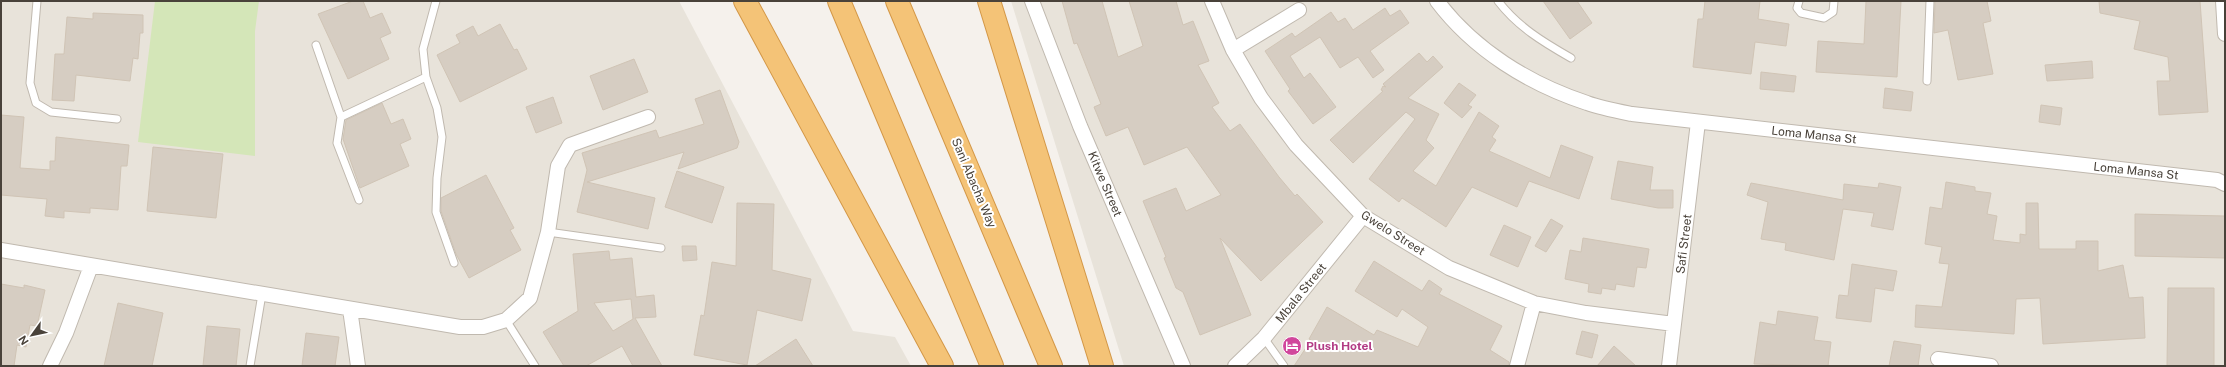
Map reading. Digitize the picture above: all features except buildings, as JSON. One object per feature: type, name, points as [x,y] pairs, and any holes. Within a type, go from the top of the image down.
[{"type":"highway","points":[[745,1],[942,366]]},
{"type":"highway","points":[[839,1],[992,366]]},
{"type":"highway","name":"Sani Abacha Way","points":[[897,1],[1051,366]]},
{"type":"highway","points":[[989,1],[1102,366]]},
{"type":"street","name":"Kitwe Street","points":[[1032,1],[1080,126],[1183,366]]},
{"type":"street","name":"Gwelo Street","points":[[1212,1],[1233,50],[1261,98],[1296,145],[1363,216],[1449,268],[1534,302],[1586,313],[1674,324]]},
{"type":"street","name":"Loma Mansa St","points":[[1437,1],[1448,15],[1485,50],[1535,82],[1588,104],[1632,114],[2217,180],[2225,184]]},
{"type":"street","points":[[2223,1],[2225,34]]},
{"type":"street","points":[[1233,50],[1298,10]]},
{"type":"street","points":[[1,250],[460,327],[483,327],[506,320],[530,298],[548,232],[558,166],[570,145],[648,117]]},
{"type":"street","name":"Safi Street","points":[[1669,366],[1698,122]]},
{"type":"street","name":"Mbala Street","points":[[1235,366],[1264,338],[1363,216]]},
{"type":"street","points":[[50,366],[66,333],[91,266]]},
{"type":"street","points":[[1517,366],[1534,302]]},
{"type":"street","points":[[350,308],[358,366]]},
{"type":"street","points":[[1938,359],[1991,366]]},
{"type":"lane","points":[[36,1],[30,83],[36,103],[51,112],[117,119]]},
{"type":"lane","points":[[436,1],[423,49],[426,77],[437,108],[442,136],[437,178],[436,212],[454,263]]},
{"type":"lane","points":[[1498,1],[1507,13],[1535,38],[1571,58]]},
{"type":"lane","points":[[1799,1],[1797,8],[1802,13],[1824,18],[1833,12],[1834,1]]},
{"type":"lane","points":[[1927,81],[1930,1]]},
{"type":"lane","points":[[316,45],[341,117],[337,143],[359,200]]},
{"type":"lane","points":[[341,117],[426,77]]},
{"type":"lane","points":[[548,232],[662,248]]},
{"type":"lane","points":[[250,366],[262,294]]},
{"type":"lane","points":[[506,320],[535,366]]},
{"type":"lane","points":[[1264,338],[1284,366]]},
{"type":"shaded area","points":[[1,1],[679,1],[853,331],[895,337],[911,366],[1,366]]},
{"type":"shaded area","points":[[1011,1],[2225,1],[2225,366],[1124,366]]},
{"type":"green space","points":[[155,1],[259,1],[255,31],[255,156],[138,142]]},
{"type":"place","name":"Plush Hotel","points":[[1292,346]]}]
